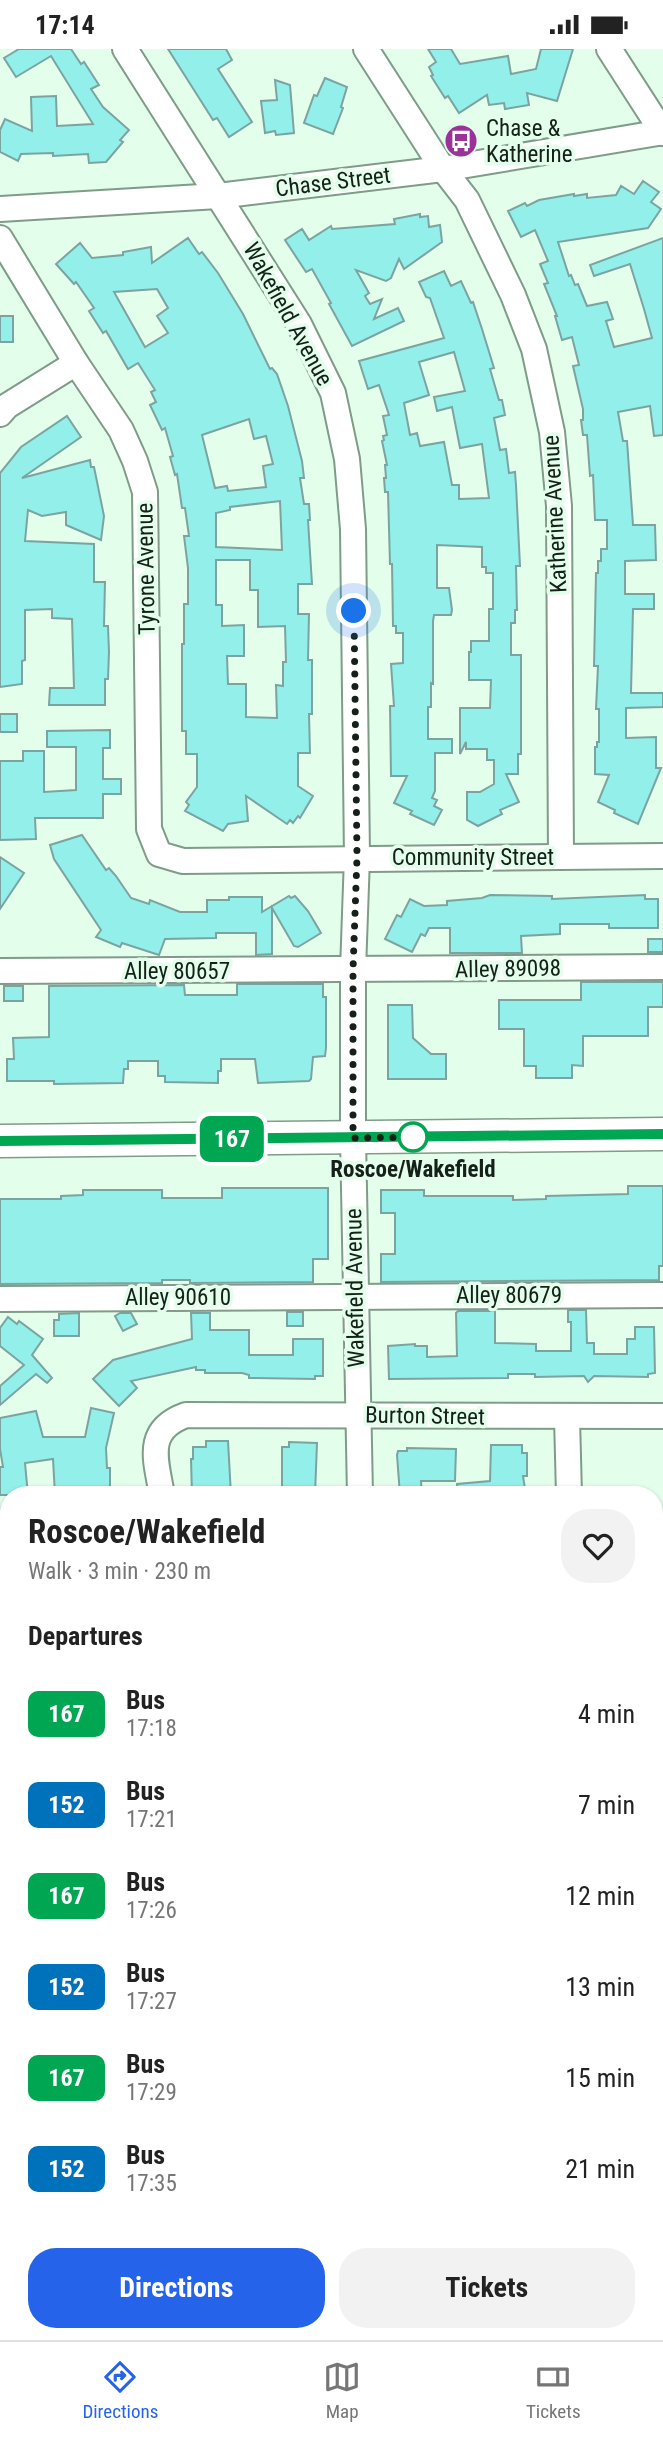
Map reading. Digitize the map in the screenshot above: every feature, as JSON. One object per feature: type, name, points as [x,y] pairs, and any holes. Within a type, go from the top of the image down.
[{"type":"main road","points":[[0,1141],[663,1134]]},
{"type":"street","name":"Wakefield Avenue","points":[[125,49],[299,324],[332,393],[347,459],[353,529],[357,857],[353,970],[353,1138],[360,1486]]},
{"type":"street","name":"Katherine Avenue","points":[[366,49],[443,169],[467,200],[513,295],[534,349],[552,432],[559,506],[561,857]]},
{"type":"street","points":[[609,49],[663,132]]},
{"type":"street","name":"Chase Street","points":[[0,209],[218,196],[443,169],[663,132]]},
{"type":"street","name":"Tyrone Avenue","points":[[0,238],[76,363],[121,429],[145,492],[149,829],[159,854]]},
{"type":"street","points":[[0,414],[76,363]]},
{"type":"street","name":"Community Street","points":[[159,854],[183,861],[357,857],[663,856]]},
{"type":"street","name":"Alley 89098","points":[[353,970],[663,967]]},
{"type":"street","name":"Alley 80657","points":[[0,971],[353,970]]},
{"type":"street","name":"Alley 80679","points":[[355,1296],[663,1294]]},
{"type":"street","name":"Alley 90610","points":[[0,1299],[355,1296]]},
{"type":"street","name":"Burton Street","points":[[160,1486],[155,1444],[161,1431],[174,1419],[186,1415],[568,1418],[663,1416]]},
{"type":"street","points":[[568,1418],[569,1486]]},
{"type":"building","points":[[19,49],[71,49],[81,64],[84,62],[99,85],[91,89],[103,107],[129,130],[120,140],[123,142],[106,162],[89,163],[88,154],[53,156],[53,153],[21,154],[18,161],[0,152],[0,130],[5,119],[32,131],[31,97],[56,96],[57,126],[93,124],[51,56],[16,77],[4,58]]},
{"type":"building","points":[[168,49],[226,49],[232,60],[218,69],[252,122],[229,137],[217,118],[213,120]]},
{"type":"building","points":[[428,49],[451,49],[460,64],[508,56],[511,74],[536,69],[541,49],[573,49],[557,101],[527,93],[529,105],[505,109],[504,103],[489,105],[487,95],[459,113],[448,96],[445,98],[431,76],[433,75],[429,67],[436,62]]},
{"type":"building","points":[[325,78],[347,87],[341,107],[343,108],[333,134],[304,123],[314,95],[317,96]]},
{"type":"building","points":[[275,80],[290,85],[294,133],[265,133],[261,101],[277,100]]},
{"type":"building","points":[[643,181],[659,192],[651,202],[661,209],[648,228],[558,242],[569,276],[571,275],[575,285],[578,284],[587,306],[607,302],[613,319],[606,321],[614,347],[652,338],[644,309],[630,264],[594,276],[590,265],[663,238],[663,435],[654,436],[650,406],[618,412],[623,441],[627,441],[633,525],[655,525],[656,560],[625,561],[625,594],[654,594],[654,609],[633,609],[631,693],[663,693],[663,707],[626,708],[626,738],[656,737],[656,768],[661,768],[638,824],[598,802],[609,775],[595,774],[599,709],[596,709],[598,666],[594,666],[596,573],[598,561],[601,561],[601,549],[607,549],[607,520],[595,520],[593,475],[590,476],[587,435],[583,435],[581,420],[583,409],[573,366],[579,365],[572,337],[562,340],[557,316],[544,284],[548,283],[540,264],[548,261],[535,230],[521,237],[508,211],[525,203],[527,206],[539,200],[574,194],[587,194],[587,198],[616,195],[621,186],[634,194]]},
{"type":"building","points":[[420,214],[420,217],[428,216],[429,227],[440,225],[442,242],[404,269],[399,259],[391,278],[386,281],[356,270],[369,293],[365,296],[370,304],[382,299],[374,319],[398,308],[404,321],[352,346],[312,269],[306,272],[285,240],[302,229],[309,240],[331,226],[332,229],[395,224],[394,219]]},
{"type":"building","points":[[188,238],[218,273],[243,314],[270,369],[277,374],[302,461],[304,478],[300,478],[304,504],[309,504],[312,584],[298,584],[298,614],[309,614],[308,660],[312,660],[312,714],[309,714],[310,753],[298,753],[298,786],[313,796],[300,818],[298,816],[293,823],[290,820],[287,824],[246,796],[248,821],[228,824],[223,831],[185,811],[189,805],[186,802],[197,787],[197,754],[186,754],[186,731],[182,731],[182,644],[184,604],[188,604],[188,568],[184,536],[189,536],[177,474],[175,475],[170,457],[173,456],[165,428],[162,430],[150,405],[156,402],[151,392],[155,390],[138,363],[128,369],[106,331],[103,333],[89,311],[94,308],[76,282],[74,284],[56,264],[80,243],[92,258],[123,255],[123,252],[151,247],[152,263]],"holes":[[[157,289],[168,308],[157,316],[168,333],[145,347],[114,292]],[[249,419],[254,439],[266,436],[273,464],[263,466],[266,487],[228,491],[227,486],[215,488],[202,435]],[[280,501],[282,550],[216,547],[216,513],[230,510],[230,507]],[[216,560],[250,560],[250,590],[258,590],[258,627],[285,626],[286,662],[283,662],[283,686],[276,685],[277,718],[246,717],[246,684],[228,684],[227,656],[244,656],[244,625],[222,626],[222,605],[216,605]]]},
{"type":"building","points":[[444,271],[451,286],[461,281],[471,303],[473,302],[494,368],[490,369],[505,415],[494,418],[500,450],[506,449],[509,473],[515,472],[520,566],[516,566],[517,610],[515,623],[511,623],[511,655],[521,655],[521,754],[518,754],[518,774],[506,774],[519,802],[500,810],[502,814],[478,826],[467,820],[467,792],[480,792],[494,784],[494,760],[487,760],[487,749],[466,749],[466,742],[460,754],[460,708],[490,708],[491,680],[469,680],[471,641],[489,641],[489,609],[493,609],[493,573],[486,573],[486,567],[482,567],[482,547],[437,545],[437,588],[449,588],[452,610],[451,615],[434,615],[433,684],[431,683],[431,707],[428,707],[428,739],[452,739],[452,753],[435,753],[435,791],[432,798],[437,800],[434,806],[442,810],[434,825],[394,803],[407,776],[391,776],[390,706],[394,706],[391,664],[403,663],[403,633],[396,633],[396,626],[393,626],[388,492],[385,492],[384,478],[387,465],[382,441],[383,436],[387,435],[383,416],[389,415],[379,385],[368,389],[359,361],[444,338],[430,298],[426,297],[419,282]],"holes":[[[454,352],[465,391],[434,397],[437,411],[452,407],[460,448],[482,444],[489,498],[459,499],[459,485],[452,485],[444,442],[420,446],[417,433],[410,435],[404,403],[429,395],[419,362]]]},
{"type":"building","points":[[0,316],[13,316],[13,342],[0,342]]},
{"type":"building","points":[[67,416],[81,437],[22,478],[90,460],[91,467],[94,467],[104,516],[101,540],[66,525],[66,512],[42,516],[28,510],[25,541],[94,544],[94,582],[105,582],[104,626],[108,626],[109,652],[105,705],[49,705],[50,688],[74,688],[72,619],[52,618],[52,609],[25,610],[22,684],[0,687],[0,473],[21,447]]},
{"type":"building","points":[[0,714],[17,714],[17,732],[0,732]]},
{"type":"building","points":[[110,730],[110,748],[103,748],[103,779],[121,779],[121,794],[103,794],[103,818],[35,818],[36,839],[0,840],[0,761],[23,761],[23,751],[44,751],[44,792],[76,790],[76,747],[47,747],[47,731]]},
{"type":"building","points":[[82,835],[106,870],[109,868],[131,898],[149,904],[150,900],[180,912],[207,912],[207,900],[262,897],[262,912],[289,896],[295,896],[321,933],[298,947],[294,946],[272,908],[272,954],[256,955],[256,933],[216,933],[216,938],[165,939],[159,955],[122,943],[120,947],[96,937],[101,930],[54,859],[50,845]]},
{"type":"building","points":[[0,857],[24,873],[0,909]]},
{"type":"building","points":[[490,895],[552,896],[552,899],[645,895],[645,899],[658,899],[658,928],[560,924],[560,934],[521,936],[522,953],[450,953],[450,928],[429,928],[425,936],[421,934],[412,952],[385,939],[397,915],[401,917],[410,899],[424,906],[447,905],[447,901]]},
{"type":"building","points":[[648,939],[663,939],[663,952],[648,952]]},
{"type":"building","points":[[581,982],[663,982],[663,1007],[648,1007],[648,1036],[583,1036],[583,1066],[572,1065],[572,1078],[536,1078],[536,1066],[524,1066],[524,1029],[499,1029],[499,1000],[581,1000]]},
{"type":"building","points":[[237,984],[323,984],[323,997],[326,997],[325,1056],[313,1057],[309,1081],[258,1083],[255,1059],[221,1059],[218,1083],[165,1082],[165,1076],[158,1076],[158,1061],[128,1061],[128,1069],[124,1069],[123,1083],[54,1084],[54,1081],[7,1081],[7,1059],[14,1059],[13,1038],[49,1037],[49,986],[184,985],[185,995],[237,995]]},
{"type":"building","points":[[4,986],[23,986],[23,1001],[4,1001]]},
{"type":"building","points":[[388,1005],[412,1005],[413,1038],[431,1054],[446,1054],[446,1079],[388,1079]]},
{"type":"building","points":[[628,1186],[663,1186],[663,1266],[659,1266],[659,1280],[381,1282],[381,1254],[395,1254],[395,1213],[381,1213],[381,1190],[424,1190],[424,1196],[513,1196],[513,1200],[546,1199],[546,1196],[628,1194]]},
{"type":"building","points":[[222,1188],[328,1188],[328,1259],[313,1259],[313,1282],[190,1283],[190,1280],[162,1280],[162,1283],[0,1284],[0,1199],[61,1199],[61,1196],[83,1195],[83,1190],[162,1190],[162,1198],[222,1198]]},
{"type":"building","points":[[568,1310],[586,1310],[587,1343],[594,1343],[594,1354],[627,1354],[627,1339],[635,1339],[635,1327],[654,1327],[655,1373],[648,1374],[648,1377],[594,1376],[588,1382],[584,1376],[535,1377],[535,1374],[508,1374],[508,1378],[389,1379],[388,1346],[415,1344],[427,1346],[427,1357],[457,1356],[458,1311],[495,1311],[495,1343],[536,1344],[536,1351],[571,1351],[571,1322],[568,1322]]},
{"type":"building","points":[[287,1312],[303,1312],[303,1326],[287,1326]]},
{"type":"building","points":[[79,1313],[79,1336],[54,1336],[54,1320],[59,1320],[59,1314]]},
{"type":"building","points":[[131,1313],[137,1324],[123,1331],[115,1316]]},
{"type":"building","points":[[191,1313],[210,1313],[210,1330],[249,1330],[249,1355],[293,1355],[293,1339],[323,1339],[323,1376],[315,1376],[315,1379],[249,1378],[249,1375],[242,1373],[205,1373],[205,1370],[196,1370],[196,1367],[131,1381],[137,1388],[119,1406],[93,1379],[113,1360],[192,1339]]},
{"type":"building","points":[[8,1317],[17,1324],[19,1321],[43,1339],[32,1355],[52,1378],[47,1383],[36,1374],[0,1405],[0,1386],[24,1365],[0,1346],[0,1328]]},
{"type":"building","points":[[91,1408],[114,1413],[106,1448],[110,1486],[54,1486],[53,1459],[25,1463],[27,1486],[0,1486],[0,1467],[3,1467],[0,1418],[36,1411],[43,1437],[85,1437]]},
{"type":"building","points":[[206,1441],[228,1441],[230,1486],[192,1486],[193,1447],[206,1447]]},
{"type":"building","points":[[289,1442],[317,1443],[315,1486],[282,1486],[282,1447],[289,1447]]},
{"type":"building","points":[[491,1445],[522,1445],[522,1453],[527,1453],[527,1476],[523,1476],[525,1486],[457,1486],[490,1481]]},
{"type":"building","points":[[407,1448],[456,1449],[455,1481],[421,1481],[421,1486],[399,1486],[397,1455],[398,1451],[407,1451]]},
{"type":"bus line","name":"167","points":[[0,1141],[663,1134]]},
{"type":"place","name":"Chase & Katherine","points":[[461,141]]},
{"type":"place","name":"Roscoe/Wakefield","points":[[413,1137]]},
{"type":"route","points":[[354,611],[357,857],[353,970],[353,1138],[424,1137],[413,1137]]}]
